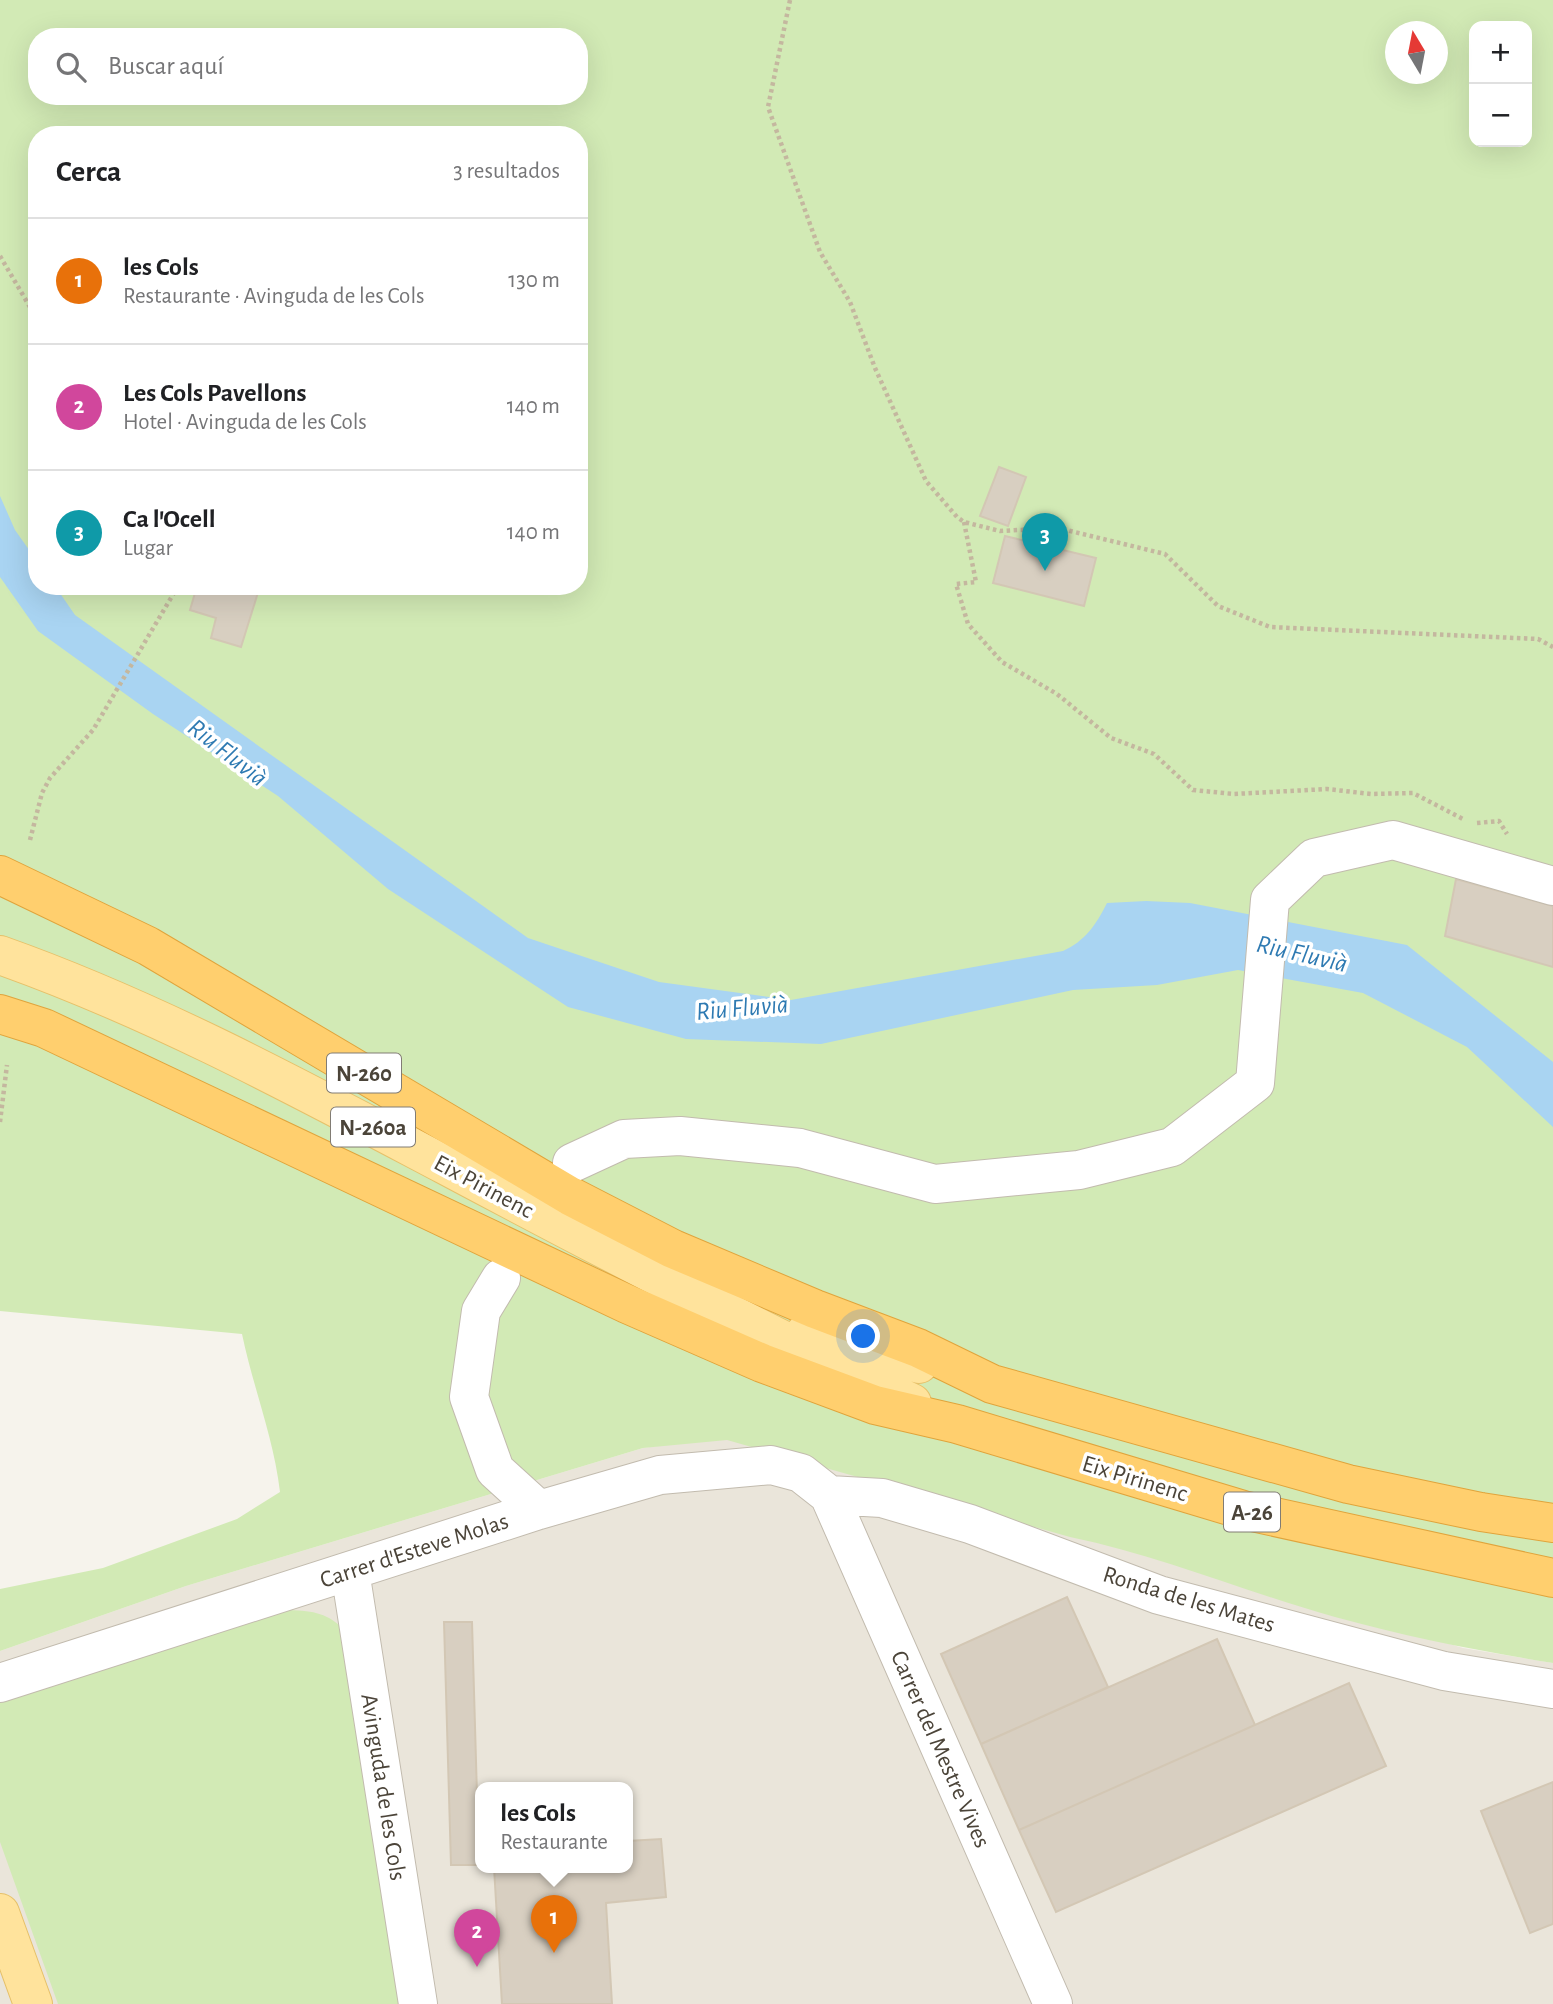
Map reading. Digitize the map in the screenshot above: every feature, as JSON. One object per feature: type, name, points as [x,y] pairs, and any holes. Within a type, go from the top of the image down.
[{"type":"highway","name":"N-260","points":[[0,875],[148,946],[581,1202],[673,1249],[814,1309],[918,1348],[992,1384]]},
{"type":"highway","points":[[0,1014],[44,1028],[627,1304],[762,1363],[875,1405],[957,1424]]},
{"type":"highway","points":[[0,1026],[44,1028]]},
{"type":"highway","name":"Eix Pirinenc","points":[[992,1384],[1348,1484],[1481,1512],[1553,1523]]},
{"type":"highway","name":"Eix Pirinenc","points":[[957,1424],[1243,1510],[1553,1578]]},
{"type":"main road","name":"Eix Pirinenc","points":[[0,955],[148,1015],[316,1095],[622,1259],[825,1362],[957,1424]]},
{"type":"main road","name":"Eix Pirinenc","points":[[738,1316],[992,1384]]},
{"type":"main road","points":[[0,1913],[33,2004]]},
{"type":"street","points":[[572,1163],[624,1139],[680,1136],[800,1148],[935,1184],[1079,1170],[1172,1147],[1255,1083],[1270,901],[1314,858],[1393,840],[1553,886]]},
{"type":"street","points":[[501,1278],[481,1311],[469,1397],[495,1470],[539,1510]]},
{"type":"street","name":"Carrer d'Esteve Molas","points":[[0,1683],[539,1510],[660,1475],[771,1465],[802,1473],[829,1495]]},
{"type":"street","name":"Ronda de les Mates","points":[[829,1495],[882,1498],[970,1524],[1160,1595],[1444,1671],[1553,1689]]},
{"type":"street","name":"Carrer del Mestre Vives","points":[[829,1495],[1053,2004]]},
{"type":"street","name":"Avinguda de les Cols","points":[[350,1571],[418,2004]]},
{"type":"path","points":[[790,0],[768,107],[820,252],[850,302],[875,368],[926,481],[964,522],[976,582],[956,584],[968,624],[1002,662],[1057,694],[1111,738],[1154,754],[1193,790],[1234,794],[1326,789],[1371,794],[1413,793],[1472,824],[1499,821],[1509,836]]},
{"type":"path","points":[[0,256],[28,304]]},
{"type":"path","points":[[964,522],[1000,531],[1058,528],[1165,554],[1218,606],[1270,627],[1538,639],[1553,647]]},
{"type":"path","points":[[30,840],[42,793],[50,778],[93,730],[173,595]]},
{"type":"path","points":[[0,1122],[7,1065]]},
{"type":"shaded area","points":[[707,1439],[773,1441],[1463,1648],[1553,1663],[1553,2004],[0,2004],[0,1651],[186,1586],[643,1448]]},
{"type":"green space","points":[[0,0],[1553,0],[1553,1663],[1443,1643],[1335,1617],[1137,1554],[727,1440],[643,1448],[186,1586],[0,1651],[0,1589],[103,1568],[237,1519],[280,1492],[273,1452],[242,1334],[0,1311]]},
{"type":"green space","points":[[289,1610],[320,1614],[346,1631],[409,2004],[58,2004],[0,1842],[0,1700]]},
{"type":"water","name":"Riu Fluvià","points":[[0,496],[15,530],[28,548],[28,595],[61,595],[75,615],[528,938],[659,982],[791,1000],[1063,951],[1089,931],[1107,903],[1190,903],[1407,945],[1553,1062],[1553,1127],[1467,1047],[1363,993],[1238,970],[1157,985],[1073,990],[821,1044],[686,1039],[568,1007],[388,889],[278,796],[153,714],[38,631],[0,577]]},
{"type":"building","points":[[999,467],[1026,477],[1008,526],[980,516]]},
{"type":"building","points":[[1005,536],[1096,558],[1084,606],[993,583]]},
{"type":"building","points":[[194,595],[257,595],[241,647],[211,638],[216,618],[190,610]]},
{"type":"building","points":[[1456,879],[1553,906],[1553,967],[1445,936]]},
{"type":"building","points":[[1067,1597],[1108,1687],[981,1744],[941,1654]]},
{"type":"building","points":[[444,1622],[472,1622],[477,1782],[475,1865],[451,1865]]},
{"type":"building","points":[[1217,1639],[1255,1725],[1019,1830],[981,1744]]},
{"type":"building","points":[[1349,1683],[1386,1766],[1056,1912],[1019,1830]]},
{"type":"building","points":[[1553,1782],[1553,1924],[1530,1933],[1481,1811]]},
{"type":"building","points":[[661,1839],[666,1897],[606,1903],[612,2004],[502,2004],[494,1873],[633,1873],[633,1841]]},
{"type":"place","name":"Ca l'Ocell","points":[[1045,571]]},
{"type":"place","name":"les Cols","points":[[554,1953]]},
{"type":"place","name":"Les Cols Pavellons","points":[[477,1967]]}]
